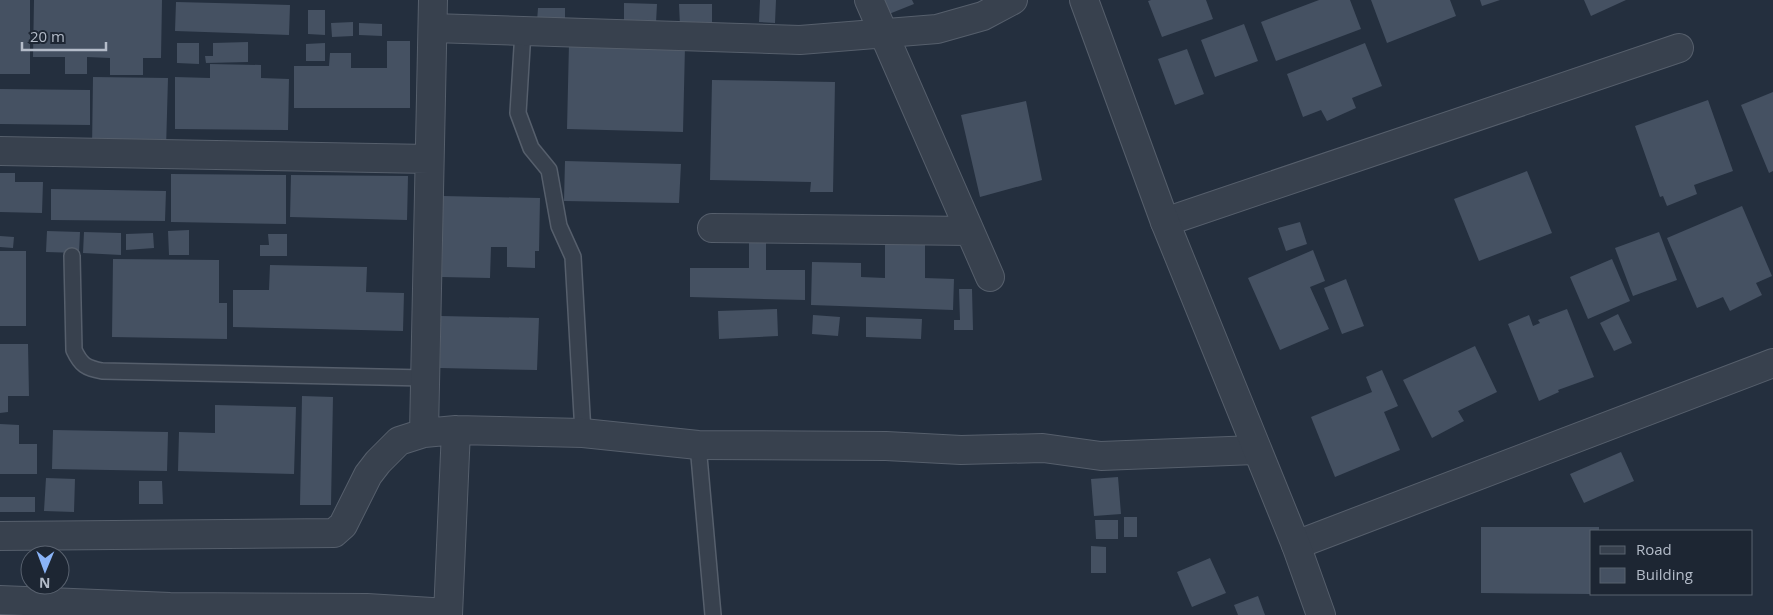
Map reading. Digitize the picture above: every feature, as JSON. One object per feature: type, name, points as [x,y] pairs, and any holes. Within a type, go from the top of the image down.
[{"type":"street","points":[[424,432],[433,0]]},
{"type":"street","points":[[869,0],[990,277]]},
{"type":"street","points":[[433,28],[800,40],[936,29],[983,16],[1013,0]]},
{"type":"street","points":[[1084,0],[1165,222],[1296,546],[1321,615]]},
{"type":"street","points":[[1165,222],[1679,48]]},
{"type":"street","points":[[0,151],[429,158]]},
{"type":"street","points":[[712,228],[970,231]]},
{"type":"street","points":[[1296,546],[1773,363]]},
{"type":"street","points":[[0,536],[334,533],[343,525],[368,475],[378,462],[399,441],[424,432],[456,430],[583,434],[698,445],[886,446],[962,450],[1043,448],[1101,456],[1256,450]]},
{"type":"street","points":[[0,600],[170,607],[367,608],[448,614],[456,430]]},
{"type":"lane","points":[[523,31],[518,113],[531,148],[549,170],[559,226],[572,257],[583,434]]},
{"type":"lane","points":[[72,256],[74,350],[80,362],[86,368],[102,371],[425,378]]},
{"type":"lane","points":[[698,445],[713,615]]},
{"type":"building","points":[[0,0],[30,0],[30,74],[0,74]]},
{"type":"building","points":[[34,0],[162,0],[161,58],[143,58],[143,75],[110,75],[110,58],[87,57],[87,74],[65,74],[65,57],[33,57]]},
{"type":"building","points":[[760,0],[776,0],[775,23],[759,22]]},
{"type":"building","points":[[877,0],[912,0],[914,4],[884,16]]},
{"type":"building","points":[[1206,0],[1213,19],[1162,37],[1148,1]]},
{"type":"building","points":[[1319,0],[1350,0],[1361,29],[1276,61],[1261,22]]},
{"type":"building","points":[[1371,0],[1450,0],[1456,16],[1387,43]]},
{"type":"building","points":[[1480,0],[1500,0],[1482,6]]},
{"type":"building","points":[[1584,0],[1626,0],[1591,16]]},
{"type":"building","points":[[176,2],[290,5],[289,35],[175,31]]},
{"type":"building","points":[[624,3],[657,4],[656,23],[624,23]]},
{"type":"building","points":[[679,4],[712,4],[712,26],[680,26]]},
{"type":"building","points":[[538,8],[565,8],[565,22],[537,21]]},
{"type":"building","points":[[308,10],[325,10],[325,35],[308,34]]},
{"type":"building","points":[[353,22],[353,36],[332,37],[331,23]]},
{"type":"building","points":[[359,23],[382,24],[382,36],[359,35]]},
{"type":"building","points":[[1244,24],[1258,61],[1215,77],[1201,40]]},
{"type":"building","points":[[387,41],[410,41],[410,108],[294,108],[294,66],[329,66],[330,53],[351,53],[351,68],[387,68]]},
{"type":"building","points":[[248,42],[248,62],[206,63],[205,56],[213,56],[213,43]]},
{"type":"building","points":[[177,43],[199,43],[199,64],[177,63]]},
{"type":"building","points":[[325,43],[325,61],[306,61],[306,44]]},
{"type":"building","points":[[569,43],[685,46],[683,132],[567,129]]},
{"type":"building","points":[[1365,43],[1382,86],[1352,98],[1356,108],[1327,121],[1321,110],[1303,117],[1287,74]]},
{"type":"building","points":[[1187,49],[1204,94],[1175,105],[1158,59]]},
{"type":"building","points":[[210,64],[261,65],[261,78],[289,79],[288,130],[175,129],[175,77],[210,78]]},
{"type":"building","points":[[93,77],[168,78],[166,149],[92,148]]},
{"type":"building","points":[[712,80],[835,82],[833,192],[810,192],[811,182],[710,180]]},
{"type":"building","points":[[0,89],[90,90],[90,125],[0,124]]},
{"type":"building","points":[[1773,92],[1773,171],[1769,173],[1741,105]]},
{"type":"building","points":[[1708,100],[1733,171],[1694,185],[1697,194],[1667,206],[1663,196],[1660,197],[1635,126]]},
{"type":"building","points":[[1026,101],[1042,180],[980,197],[961,115]]},
{"type":"building","points":[[565,161],[681,164],[679,203],[564,201]]},
{"type":"building","points":[[1527,171],[1552,233],[1479,261],[1454,199]]},
{"type":"building","points":[[0,173],[15,173],[15,182],[43,182],[42,213],[0,212]]},
{"type":"building","points":[[171,174],[286,175],[286,224],[171,222]]},
{"type":"building","points":[[291,175],[408,176],[407,220],[290,217]]},
{"type":"building","points":[[51,189],[166,191],[165,221],[51,220]]},
{"type":"building","points":[[443,196],[540,198],[539,251],[535,251],[535,268],[507,267],[507,247],[491,247],[490,278],[442,277]]},
{"type":"building","points":[[1742,206],[1772,276],[1756,283],[1762,295],[1730,311],[1723,297],[1697,308],[1667,238]]},
{"type":"building","points":[[1300,222],[1307,244],[1286,251],[1278,228]]},
{"type":"building","points":[[189,230],[189,255],[169,255],[168,231]]},
{"type":"building","points":[[47,231],[80,232],[79,253],[46,252]]},
{"type":"building","points":[[84,232],[121,233],[121,255],[83,253]]},
{"type":"building","points":[[1659,232],[1677,280],[1633,296],[1615,248]]},
{"type":"building","points":[[153,233],[154,248],[126,250],[126,234]]},
{"type":"building","points":[[268,234],[287,234],[287,256],[260,256],[260,245],[269,245]]},
{"type":"building","points":[[0,236],[14,237],[13,248],[0,247]]},
{"type":"building","points":[[749,237],[766,238],[766,270],[805,270],[805,300],[690,297],[690,268],[749,268]]},
{"type":"building","points":[[885,243],[925,244],[925,278],[954,279],[953,310],[811,305],[812,262],[861,263],[861,277],[885,278]]},
{"type":"building","points":[[1313,250],[1325,281],[1310,287],[1329,329],[1280,350],[1248,278]]},
{"type":"building","points":[[0,251],[26,251],[26,326],[0,326]]},
{"type":"building","points":[[113,259],[219,260],[219,303],[227,303],[227,339],[112,337]]},
{"type":"building","points":[[1612,259],[1630,301],[1588,319],[1570,277]]},
{"type":"building","points":[[270,265],[367,267],[366,292],[404,293],[403,331],[233,327],[233,290],[269,290]]},
{"type":"building","points":[[1346,279],[1364,326],[1342,334],[1324,288]]},
{"type":"building","points":[[959,289],[972,289],[973,330],[954,330],[954,320],[960,320]]},
{"type":"building","points":[[777,309],[778,336],[719,339],[718,311]]},
{"type":"building","points":[[1567,309],[1594,377],[1558,390],[1559,392],[1539,401],[1508,324],[1529,315],[1533,326],[1540,323],[1538,320]]},
{"type":"building","points":[[1618,314],[1632,343],[1614,351],[1600,323]]},
{"type":"building","points":[[813,315],[840,317],[838,336],[812,334]]},
{"type":"building","points":[[441,316],[539,318],[537,370],[440,368]]},
{"type":"building","points":[[866,317],[922,319],[921,339],[866,337]]},
{"type":"building","points":[[0,344],[28,344],[29,396],[8,396],[8,412],[0,413]]},
{"type":"building","points":[[1475,346],[1497,392],[1458,411],[1464,421],[1432,438],[1403,380]]},
{"type":"building","points":[[1382,370],[1398,406],[1384,412],[1400,450],[1335,477],[1311,417],[1372,392],[1366,377]]},
{"type":"building","points":[[302,396],[333,397],[331,505],[300,505]]},
{"type":"building","points":[[215,405],[296,407],[294,474],[178,471],[179,432],[215,433]]},
{"type":"building","points":[[0,424],[19,425],[19,444],[37,444],[37,474],[0,474]]},
{"type":"building","points":[[53,430],[168,432],[167,471],[52,469]]},
{"type":"building","points":[[1621,452],[1634,481],[1584,503],[1570,474]]},
{"type":"building","points":[[1118,477],[1121,514],[1094,516],[1091,479]]},
{"type":"building","points":[[46,478],[75,479],[74,512],[44,511]]},
{"type":"building","points":[[139,481],[162,481],[163,504],[139,504]]},
{"type":"building","points":[[0,497],[35,497],[35,512],[0,512]]},
{"type":"building","points":[[1124,517],[1137,517],[1137,537],[1124,537]]},
{"type":"building","points":[[1095,520],[1118,520],[1118,539],[1096,539]]},
{"type":"building","points":[[1481,527],[1599,527],[1599,530],[1590,530],[1590,594],[1481,593]]},
{"type":"building","points":[[1091,546],[1106,547],[1106,573],[1091,573]]},
{"type":"building","points":[[1210,558],[1226,593],[1192,607],[1177,572]]},
{"type":"building","points":[[1258,596],[1265,615],[1238,615],[1234,605]]}]
